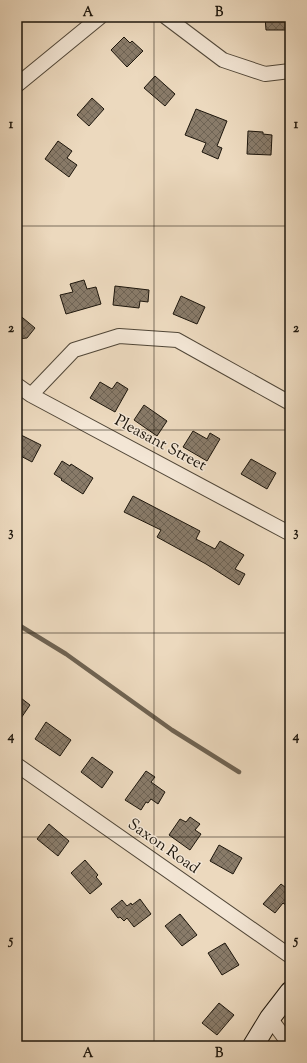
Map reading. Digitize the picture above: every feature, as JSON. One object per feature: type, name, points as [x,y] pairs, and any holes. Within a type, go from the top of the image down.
[{"type":"street","points":[[17,85],[100,17]]},
{"type":"street","points":[[166,17],[223,60],[265,74],[290,71]]},
{"type":"street","points":[[31,395],[74,350],[119,336],[177,340],[290,403]]},
{"type":"street","name":"Pleasant Street","points":[[17,385],[31,395],[287,532]]},
{"type":"street","name":"Saxon Road","points":[[17,765],[290,956]]},
{"type":"street","points":[[253,1046],[270,1018],[290,992]]},
{"type":"street","points":[[270,1018],[290,1045]]},
{"type":"building","points":[[265,17],[290,17],[290,30],[266,30]]},
{"type":"building","points":[[124,37],[130,43],[132,41],[143,51],[127,67],[111,50]]},
{"type":"building","points":[[155,76],[175,94],[165,106],[144,88]]},
{"type":"building","points":[[92,98],[104,109],[89,126],[77,115]]},
{"type":"building","points":[[196,109],[227,121],[217,146],[222,148],[218,159],[202,152],[206,143],[185,135]]},
{"type":"building","points":[[248,131],[263,132],[263,134],[272,135],[271,155],[247,154]]},
{"type":"building","points":[[58,141],[72,151],[67,158],[77,165],[69,177],[45,159]]},
{"type":"building","points":[[84,280],[87,289],[96,287],[101,304],[66,314],[60,295],[73,292],[70,284]]},
{"type":"building","points":[[115,286],[149,290],[148,302],[140,301],[139,308],[113,305]]},
{"type":"building","points":[[181,296],[205,307],[197,324],[173,314]]},
{"type":"building","points":[[17,313],[35,328],[27,338],[17,339]]},
{"type":"building","points":[[100,382],[112,389],[117,382],[128,389],[115,412],[90,398]]},
{"type":"building","points":[[144,405],[167,421],[157,436],[134,420]]},
{"type":"building","points":[[193,431],[207,439],[210,433],[220,439],[207,461],[183,447]]},
{"type":"building","points":[[17,433],[41,445],[32,462],[17,454]]},
{"type":"building","points":[[251,459],[276,473],[267,489],[241,474]]},
{"type":"building","points":[[62,461],[70,466],[71,464],[93,478],[83,494],[54,474]]},
{"type":"building","points":[[133,496],[200,531],[196,539],[215,549],[220,541],[244,555],[235,569],[245,574],[239,585],[206,564],[157,537],[161,530],[124,512]]},
{"type":"building","points":[[17,695],[30,705],[17,724]]},
{"type":"building","points":[[46,722],[71,740],[60,756],[35,739]]},
{"type":"building","points":[[92,757],[113,772],[102,788],[81,772]]},
{"type":"building","points":[[146,771],[155,777],[151,782],[165,792],[158,804],[151,799],[148,803],[146,802],[141,810],[125,800]]},
{"type":"building","points":[[190,817],[200,824],[195,830],[201,834],[190,850],[169,835],[180,819],[186,822]]},
{"type":"building","points":[[49,824],[69,841],[58,856],[37,839]]},
{"type":"building","points":[[219,845],[242,858],[233,874],[210,861]]},
{"type":"building","points":[[85,860],[98,875],[96,877],[102,884],[90,894],[71,873]]},
{"type":"building","points":[[281,884],[290,891],[290,908],[283,903],[275,913],[263,904]]},
{"type":"building","points":[[140,899],[151,914],[134,927],[127,918],[124,921],[120,917],[118,918],[111,909],[122,900],[127,906],[131,903],[132,905]]},
{"type":"building","points":[[180,914],[197,935],[182,946],[165,926]]},
{"type":"building","points":[[225,943],[239,965],[222,975],[208,953]]},
{"type":"building","points":[[219,1003],[234,1015],[217,1035],[202,1023]]},
{"type":"waterway","points":[[17,624],[66,654],[172,730],[239,772]]}]
